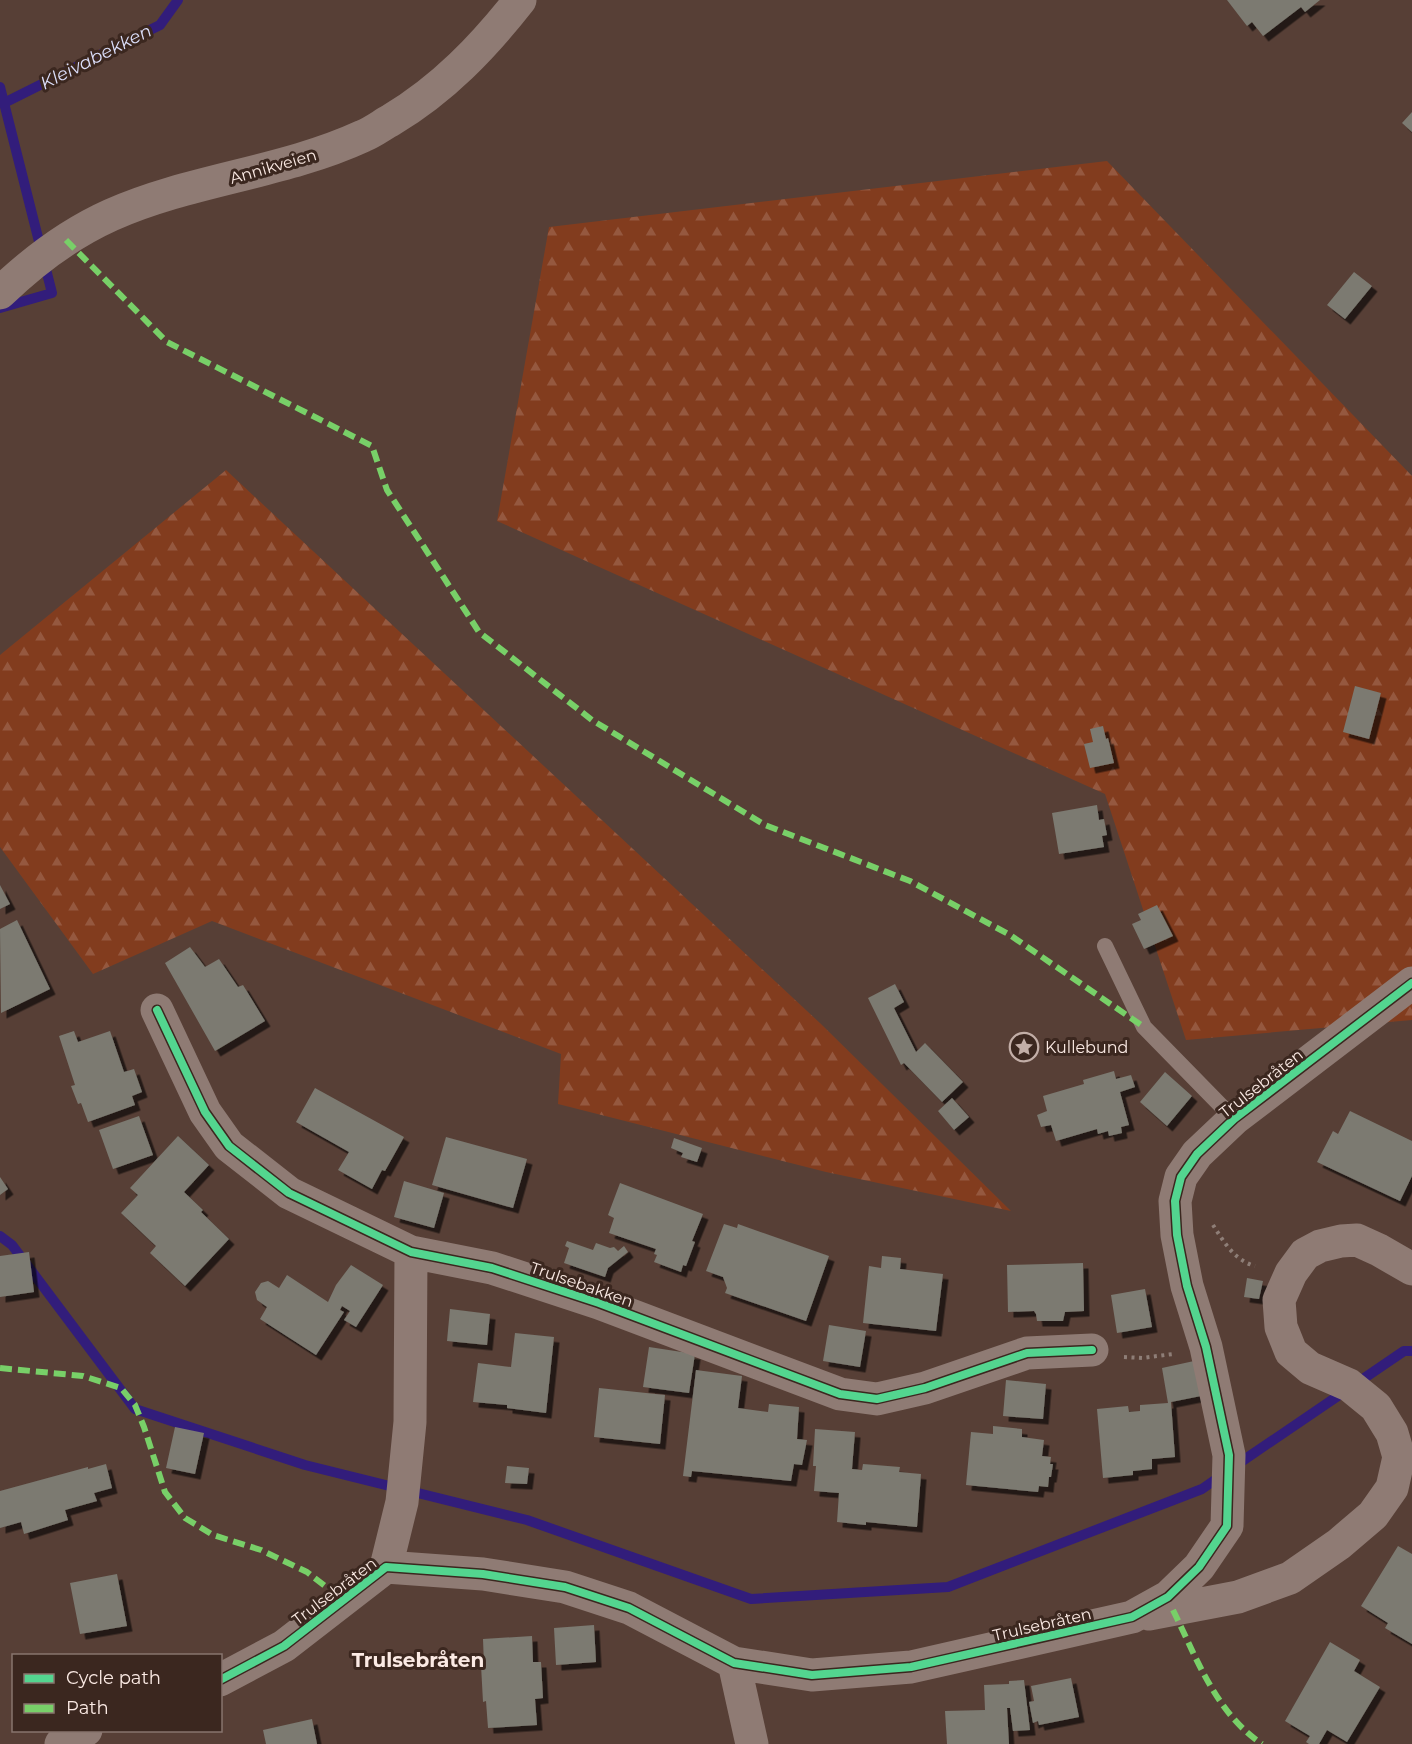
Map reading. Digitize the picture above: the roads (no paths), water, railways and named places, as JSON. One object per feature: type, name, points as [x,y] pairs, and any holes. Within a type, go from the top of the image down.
[{"type":"street","name":"Annikveien","points":[[7,287],[66,240],[111,215],[170,194],[315,155],[365,136],[413,106],[449,79],[494,34],[520,0]]},
{"type":"street","name":"Trulsebråten","points":[[1132,1617],[1168,1597],[1199,1567],[1227,1526],[1229,1455],[1206,1347],[1187,1286],[1177,1235],[1175,1201],[1181,1177],[1197,1154],[1234,1119],[1412,983]]},
{"type":"street","name":"Trulsebakken","points":[[157,1010],[204,1112],[229,1146],[289,1193],[411,1252],[492,1268],[599,1303],[840,1394],[878,1399],[925,1388],[1028,1353],[1092,1350]]},
{"type":"street","name":"Trulsebråten","points":[[222,1679],[284,1646],[386,1567],[483,1575],[565,1587],[629,1608],[734,1663],[812,1675],[911,1667],[1132,1617],[1238,1597],[1290,1578],[1339,1544],[1373,1515],[1392,1488],[1400,1456],[1392,1433],[1376,1407],[1349,1385],[1311,1368],[1291,1352],[1281,1328],[1280,1300],[1291,1273],[1305,1254],[1320,1246],[1341,1240],[1357,1240],[1412,1269]]},
{"type":"street","points":[[386,1567],[402,1502],[410,1422],[411,1252]]},
{"type":"street","points":[[734,1663],[752,1744]]},
{"type":"street","points":[[61,1744],[84,1732]]},
{"type":"lane","points":[[1105,946],[1144,1027],[1234,1119]]},
{"type":"waterway","name":"Kleivabekken","points":[[4,103],[160,25],[178,0]]},
{"type":"waterway","points":[[0,87],[52,293],[0,308]]},
{"type":"waterway","points":[[0,1236],[12,1245],[135,1409],[305,1465],[527,1520],[751,1599],[948,1587],[1202,1489],[1222,1475]]},
{"type":"waterway","points":[[1235,1466],[1404,1351],[1412,1351]]},
{"type":"place","name":"Kullebund","points":[[1024,1047]]},
{"type":"district","name":"Trulsebråten","points":[[418,1660]]}]
